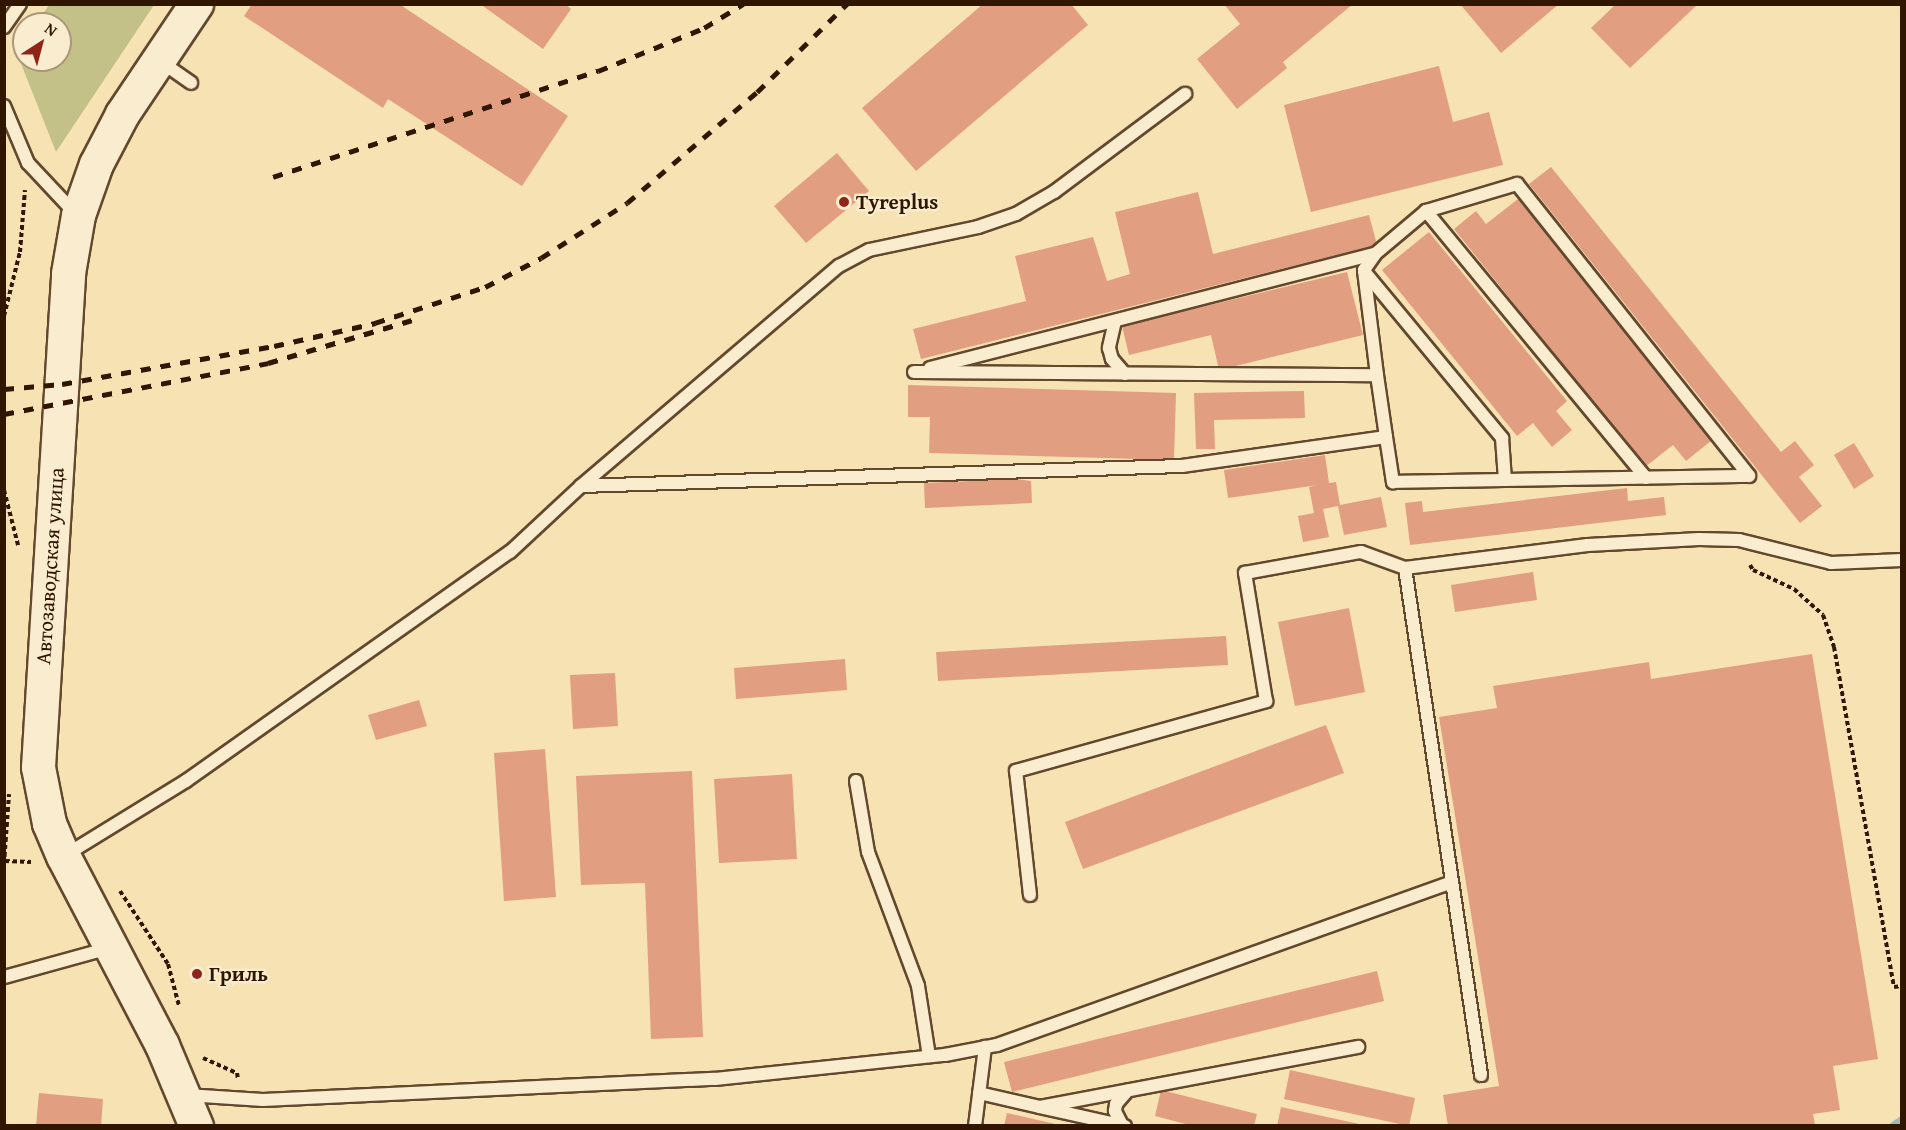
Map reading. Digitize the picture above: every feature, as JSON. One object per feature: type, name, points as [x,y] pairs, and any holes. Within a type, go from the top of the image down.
[{"type":"street","name":"Автозаводская улица","points":[[196,4],[158,60],[102,154],[78,215],[68,273],[39,725],[42,796],[63,856],[185,1095],[196,1125]]},
{"type":"lane","points":[[4,27],[20,4]]},
{"type":"lane","points":[[158,60],[191,83]]},
{"type":"lane","points":[[63,856],[186,781],[500,559],[581,486],[839,266],[869,250],[978,227],[1016,214],[1054,192],[1185,94]]},
{"type":"lane","points":[[4,105],[28,163],[78,215]]},
{"type":"lane","points":[[1517,184],[1749,476],[1393,482],[1364,270],[1375,254],[1426,211],[1517,184]]},
{"type":"lane","points":[[1426,211],[1646,478]]},
{"type":"lane","points":[[1375,254],[914,372],[1377,375]]},
{"type":"lane","points":[[1364,270],[1502,438],[1505,480]]},
{"type":"lane","points":[[1115,321],[1109,348],[1112,359],[1125,374]]},
{"type":"lane","points":[[581,486],[1182,466],[1386,437]]},
{"type":"lane","points":[[1030,895],[1016,771],[1266,701],[1245,573],[1361,552],[1405,568],[1588,545],[1739,540],[1831,563],[1902,560]]},
{"type":"lane","points":[[1405,568],[1481,1075]]},
{"type":"lane","points":[[856,781],[868,852],[918,986],[929,1056]]},
{"type":"lane","points":[[185,1095],[241,1098],[716,1080],[929,1056],[985,1047],[1452,882]]},
{"type":"lane","points":[[4,977],[110,948]]},
{"type":"lane","points":[[975,1125],[985,1047]]},
{"type":"lane","points":[[1040,1107],[1358,1047]]},
{"type":"lane","points":[[1124,1125],[1115,1111],[1116,1104],[1128,1090]]},
{"type":"lane","points":[[979,1094],[1124,1125]]},
{"type":"path","points":[[4,316],[20,252],[28,163]]},
{"type":"path","points":[[1739,540],[1753,570],[1794,589],[1823,615],[1831,636],[1894,987],[1902,986]]},
{"type":"path","points":[[115,886],[168,964],[183,1018]]},
{"type":"path","points":[[197,1052],[212,1065],[237,1073],[241,1098]]},
{"type":"shaded area","points":[[49,5],[154,5],[56,152],[24,72],[72,72],[72,12],[44,12]]},
{"type":"building","points":[[252,4],[399,4],[568,116],[522,186],[388,99],[383,108],[244,16]]},
{"type":"building","points":[[480,4],[565,4],[571,9],[543,49]]},
{"type":"building","points":[[983,4],[1071,4],[1088,25],[916,171],[862,108]]},
{"type":"building","points":[[1224,4],[1353,4],[1283,62],[1287,68],[1237,109],[1197,59],[1240,24]]},
{"type":"building","points":[[1460,4],[1559,4],[1501,53]]},
{"type":"building","points":[[1615,5],[1697,5],[1630,68],[1591,28]]},
{"type":"building","points":[[1439,66],[1453,122],[1489,112],[1503,165],[1311,212],[1284,105]]},
{"type":"building","points":[[837,153],[869,191],[806,243],[774,206]]},
{"type":"building","points":[[1551,167],[1781,452],[1795,441],[1814,465],[1799,477],[1822,506],[1800,523],[1529,184]]},
{"type":"building","points":[[1198,192],[1213,254],[1369,215],[1377,245],[921,359],[913,329],[1026,301],[1015,256],[1093,237],[1107,281],[1130,274],[1115,212]]},
{"type":"building","points":[[1518,199],[1712,440],[1686,461],[1673,445],[1645,467],[1454,229],[1476,211],[1486,224]]},
{"type":"building","points":[[1429,232],[1567,401],[1556,411],[1572,430],[1552,447],[1533,423],[1517,436],[1382,270]]},
{"type":"building","points":[[1347,272],[1363,335],[1219,370],[1211,335],[1129,355],[1122,326]]},
{"type":"building","points":[[908,385],[1176,393],[1174,460],[929,453],[930,417],[908,417]]},
{"type":"building","points":[[1304,391],[1305,418],[1214,420],[1215,449],[1196,449],[1194,393]]},
{"type":"building","points":[[1854,443],[1874,476],[1854,489],[1834,455]]},
{"type":"building","points":[[1325,455],[1329,483],[1336,482],[1340,505],[1381,497],[1387,527],[1344,535],[1338,506],[1323,509],[1329,537],[1303,542],[1298,516],[1314,513],[1309,487],[1318,485],[1228,498],[1224,470]]},
{"type":"building","points":[[1016,479],[1031,481],[1032,503],[925,508],[924,483]]},
{"type":"building","points":[[1627,488],[1628,501],[1664,497],[1666,515],[1410,545],[1405,503],[1422,501],[1423,512]]},
{"type":"building","points":[[1533,572],[1537,600],[1455,612],[1451,585]]},
{"type":"building","points":[[1349,608],[1365,692],[1295,706],[1278,622]]},
{"type":"building","points":[[1226,636],[1228,665],[938,681],[936,652]]},
{"type":"building","points":[[1812,654],[1878,1059],[1833,1066],[1840,1110],[1813,1114],[1815,1125],[1810,1126],[1448,1126],[1443,1095],[1499,1086],[1439,717],[1497,708],[1493,686],[1649,662],[1651,679]]},
{"type":"building","points":[[845,659],[847,690],[736,699],[734,668]]},
{"type":"building","points":[[615,673],[618,726],[573,729],[570,675]]},
{"type":"building","points":[[419,700],[427,726],[376,740],[368,715]]},
{"type":"building","points":[[1326,725],[1344,773],[1083,869],[1065,822]]},
{"type":"building","points":[[545,749],[556,897],[504,901],[494,753]]},
{"type":"building","points":[[692,771],[703,1037],[651,1039],[645,883],[581,885],[576,776]]},
{"type":"building","points":[[792,774],[797,859],[719,863],[714,779]]},
{"type":"building","points":[[1377,971],[1384,1001],[1012,1092],[1004,1062]]},
{"type":"building","points":[[1290,1070],[1415,1098],[1409,1126],[1284,1099]]},
{"type":"building","points":[[1161,1090],[1257,1114],[1254,1126],[1193,1126],[1155,1116]]},
{"type":"building","points":[[39,1093],[103,1099],[101,1126],[36,1126]]},
{"type":"building","points":[[1281,1107],[1364,1125],[1364,1126],[1277,1126]]},
{"type":"building","points":[[1007,1113],[1060,1125],[1060,1126],[1004,1126]]},
{"type":"waterway","points":[[1893,1126],[1902,1120]]},
{"type":"railway","points":[[273,177],[598,71],[704,28],[743,4]]},
{"type":"railway","points":[[4,389],[62,384],[274,346],[375,323],[485,287],[541,258],[627,203],[757,92],[847,4]]},
{"type":"railway","points":[[4,414],[268,363],[416,319]]},
{"type":"place","name":"Tyreplus","points":[[844,202]]},
{"type":"place","name":"Гриль","points":[[197,974]]}]
